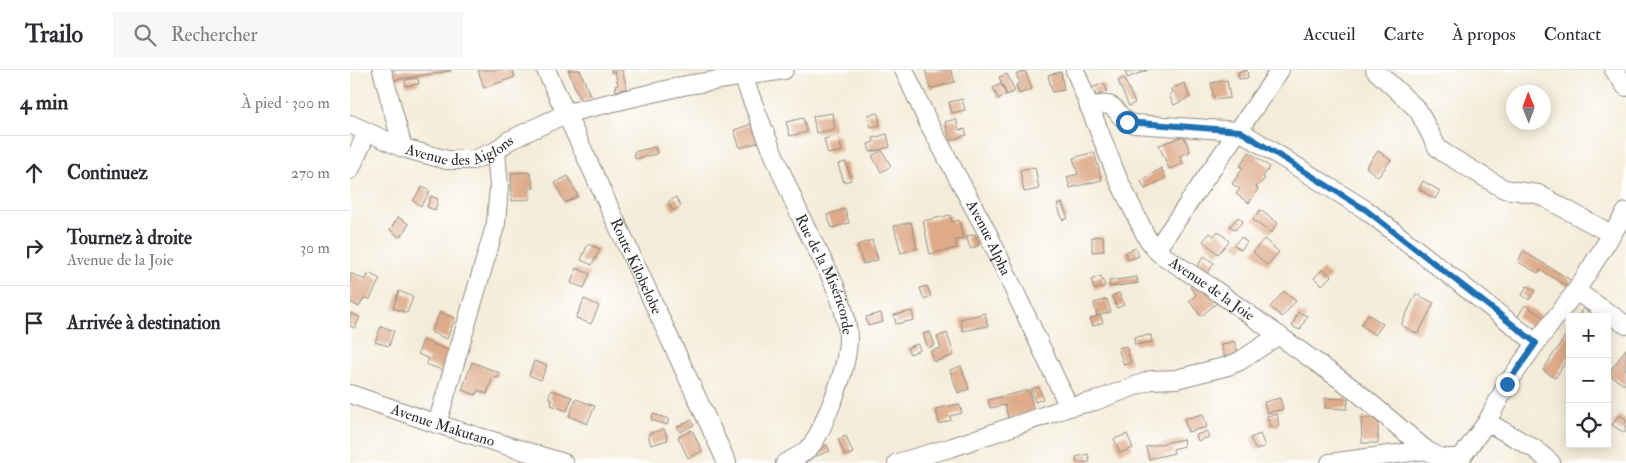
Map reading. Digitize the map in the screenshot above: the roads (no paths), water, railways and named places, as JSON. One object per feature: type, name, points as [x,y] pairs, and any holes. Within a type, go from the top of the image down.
[{"type":"street","points":[[382,70],[403,148]]},
{"type":"street","name":"Route Kilobelobe","points":[[546,70],[568,113],[726,462]]},
{"type":"street","name":"Avenue des Aiglons","points":[[350,124],[403,148],[447,160],[472,160],[496,151],[508,141],[568,113],[687,85],[784,70]]},
{"type":"street","name":"Avenue Alpha","points":[[904,70],[928,122],[987,232],[1069,407]]},
{"type":"street","name":"Avenue de la Joie","points":[[1075,70],[1118,178],[1147,238],[1156,250],[1355,390],[1426,450],[1441,458],[1460,460],[1486,422],[1507,384],[1576,291],[1626,212]]},
{"type":"street","points":[[1156,250],[1240,131],[1280,70]]},
{"type":"street","points":[[1375,70],[1418,110],[1437,147],[1444,153],[1504,189],[1538,194],[1611,234]]},
{"type":"street","points":[[1614,70],[1626,87]]},
{"type":"street","name":"Rue de la Miséricorde","points":[[743,76],[762,129],[841,303],[847,333],[845,360],[820,434],[806,452],[785,463]]},
{"type":"street","points":[[1089,107],[1105,103],[1110,105],[1127,122],[1134,124],[1240,131],[1366,210],[1536,343]]},
{"type":"street","points":[[350,170],[366,132]]},
{"type":"street","points":[[437,424],[496,223],[499,187],[496,151]]},
{"type":"street","points":[[1576,291],[1626,325]]},
{"type":"street","points":[[897,463],[961,444],[1069,407],[1095,401],[1151,380],[1176,379],[1228,366],[1240,361],[1279,335]]},
{"type":"street","name":"Avenue Makutano","points":[[350,394],[437,424],[564,463]]},
{"type":"street","points":[[1486,422],[1535,449],[1551,463]]},
{"type":"street","name":"Avenue de la Joie","points":[[1330,463],[1426,450]]}]
